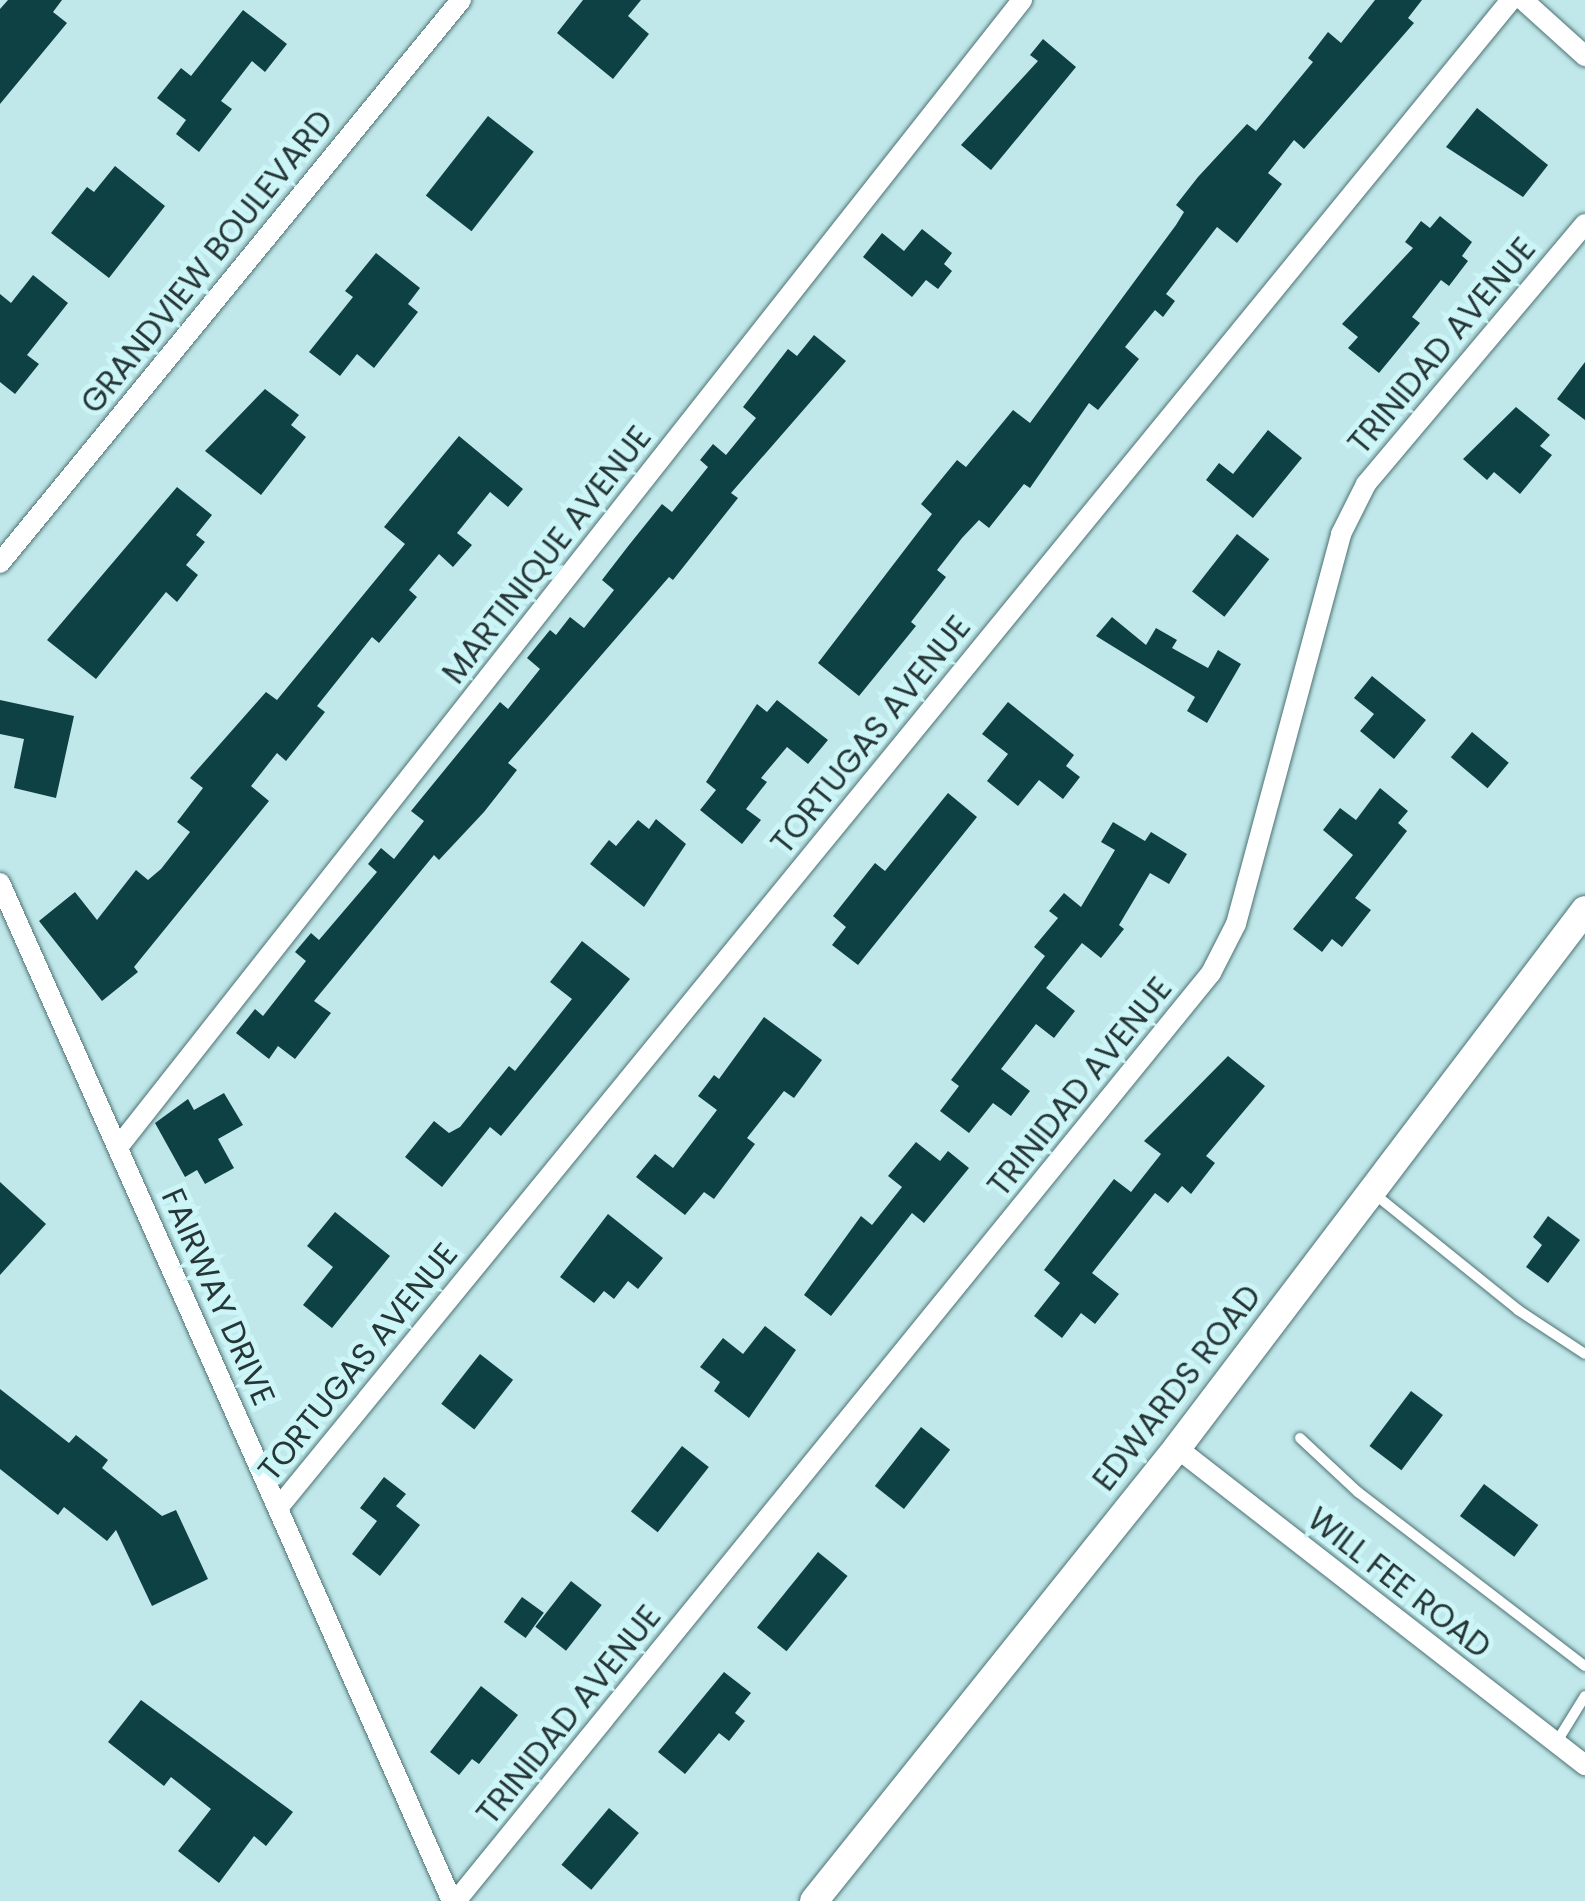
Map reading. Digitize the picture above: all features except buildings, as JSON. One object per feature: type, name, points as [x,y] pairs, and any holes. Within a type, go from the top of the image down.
[{"type":"main road","name":"EDWARDS ROAD","points":[[814,1901],[1177,1448],[1585,910]]},
{"type":"street","name":"GRANDVIEW BOULEVARD","points":[[0,562],[461,0]]},
{"type":"street","name":"MARTINIQUE AVENUE","points":[[120,1146],[1022,0]]},
{"type":"street","name":"TORTUGAS AVENUE","points":[[278,1508],[1510,0]]},
{"type":"street","points":[[1523,0],[1585,56]]},
{"type":"street","name":"TRINIDAD AVENUE","points":[[454,1901],[1211,973],[1236,924],[1341,534],[1366,484],[1585,224]]},
{"type":"street","name":"FAIRWAY DRIVE","points":[[0,882],[454,1901]]},
{"type":"street","name":"WILL FEE ROAD","points":[[1177,1448],[1585,1765]]},
{"type":"lane","points":[[1371,1192],[1518,1310],[1585,1354]]},
{"type":"lane","points":[[1300,1438],[1358,1492],[1585,1666]]},
{"type":"lane","points":[[1556,1742],[1585,1696]]}]
